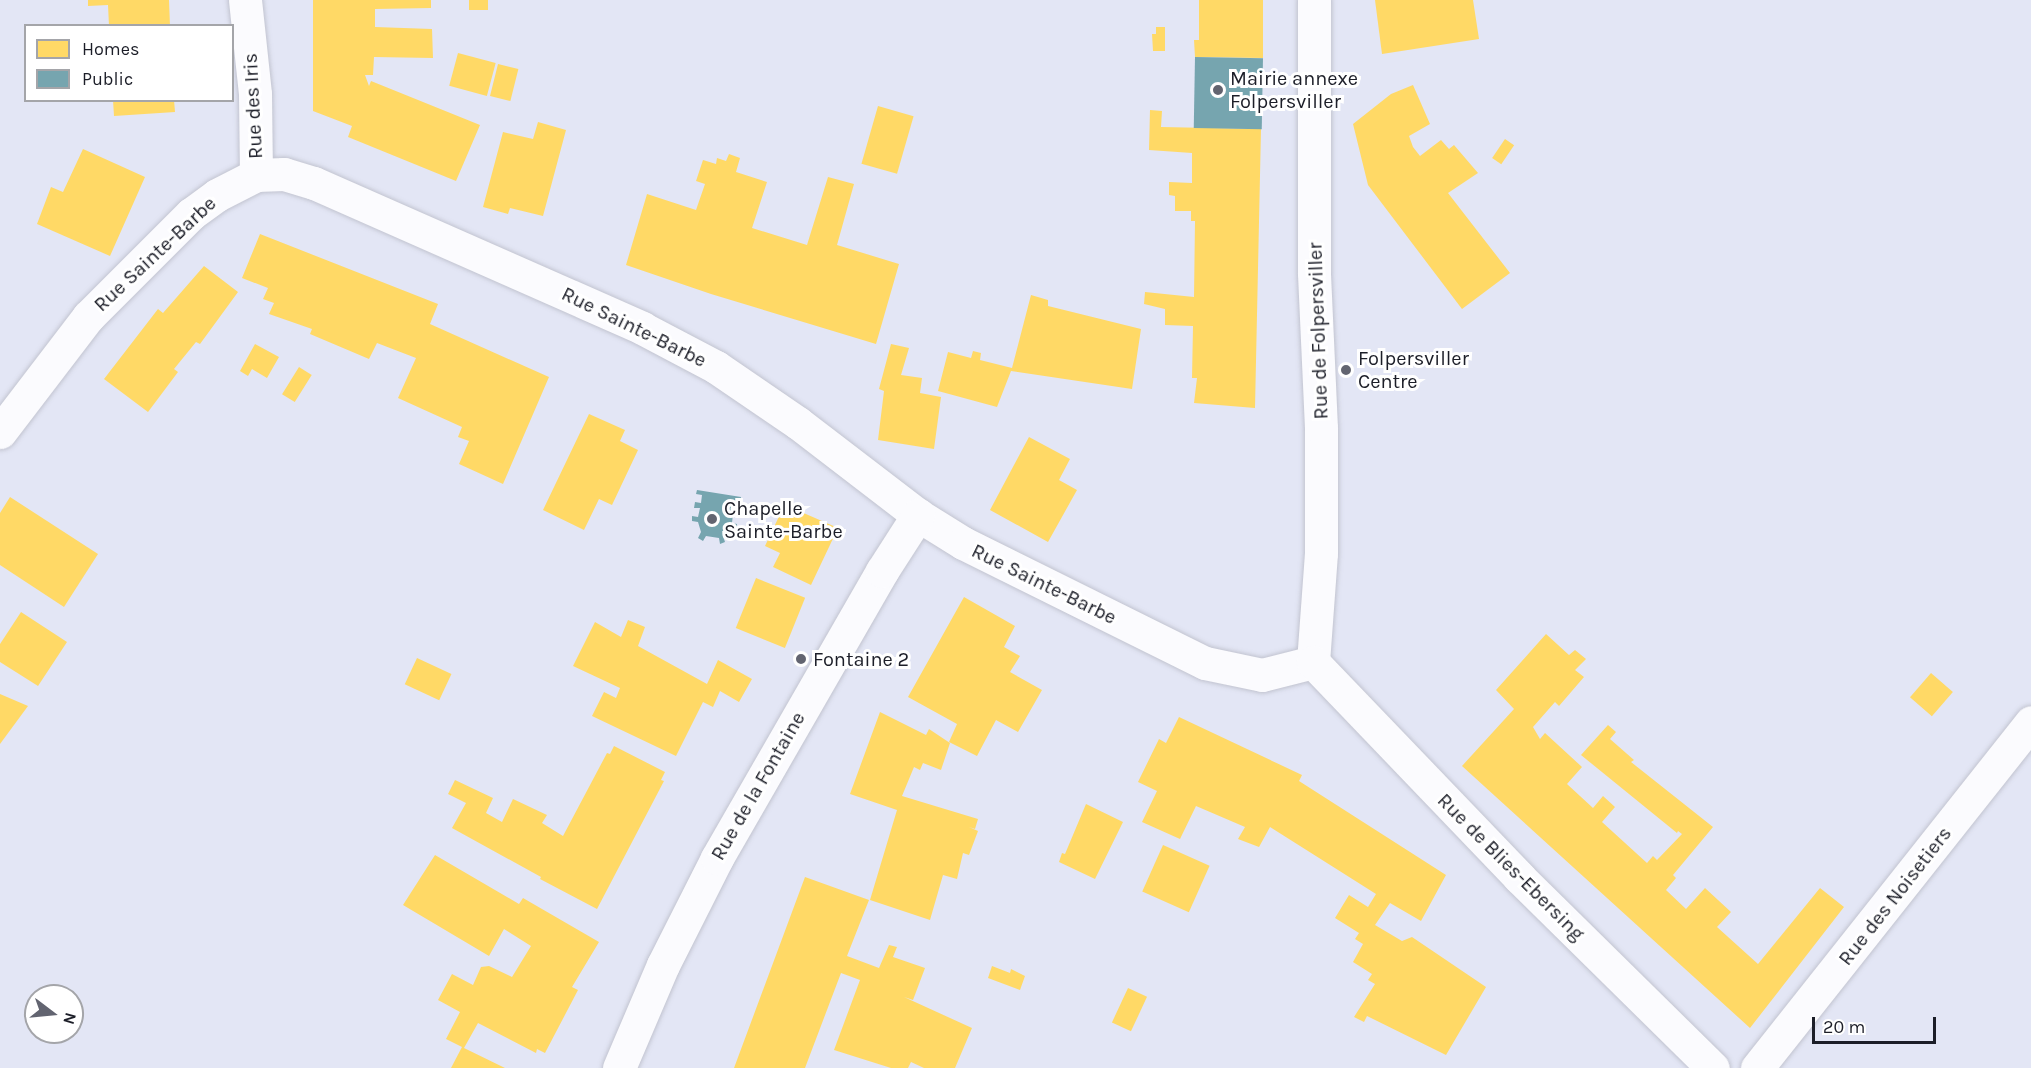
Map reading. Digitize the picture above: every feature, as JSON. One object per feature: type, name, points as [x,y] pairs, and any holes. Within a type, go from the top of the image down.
[{"type":"street","name":"Rue des Iris","points":[[244,0],[255,94],[256,175]]},
{"type":"street","name":"Rue de Folpersviller","points":[[1313,662],[1320,564],[1321,474],[1321,403],[1314,272],[1314,0]]},
{"type":"street","name":"Rue Sainte-Barbe","points":[[0,432],[88,317],[191,214],[217,195],[256,175],[284,174],[314,183],[642,328],[716,367],[798,423],[918,515],[995,560],[1205,663],[1262,675],[1313,662]]},
{"type":"street","name":"Rue de la Fontaine","points":[[619,1068],[663,965],[717,858],[882,571],[918,515]]},
{"type":"street","name":"Rue de Blies-Ebersing","points":[[1313,662],[1519,877],[1713,1068]]},
{"type":"street","name":"Rue des Noisetiers","points":[[1757,1068],[2031,722]]},
{"type":"building: Homes","points":[[88,0],[169,0],[170,24],[109,24],[108,5],[88,6]]},
{"type":"building: Homes","points":[[313,0],[431,0],[431,8],[375,9],[375,27],[432,29],[433,58],[374,57],[373,75],[365,75],[369,86],[371,81],[480,125],[456,181],[348,137],[352,126],[313,111]]},
{"type":"building: Homes","points":[[469,0],[488,0],[488,10],[469,10]]},
{"type":"building: Homes","points":[[1199,0],[1263,0],[1263,58],[1195,57],[1194,40],[1199,40]]},
{"type":"building: Homes","points":[[1375,0],[1473,0],[1479,39],[1382,54]]},
{"type":"building: Homes","points":[[1156,27],[1165,27],[1165,51],[1153,51],[1152,34],[1156,34]]},
{"type":"building: Homes","points":[[458,53],[496,63],[487,96],[449,86]]},
{"type":"building: Homes","points":[[498,64],[518,69],[510,101],[490,96]]},
{"type":"building: Homes","points":[[1413,85],[1430,124],[1409,136],[1413,147],[1420,156],[1441,140],[1449,149],[1454,145],[1478,173],[1448,193],[1510,273],[1462,309],[1368,185],[1353,124],[1391,94]]},
{"type":"building: Homes","points":[[113,102],[174,102],[175,112],[114,116]]},
{"type":"building: Homes","points":[[878,106],[914,116],[897,174],[861,164]]},
{"type":"building: Homes","points":[[1150,110],[1162,111],[1161,127],[1261,129],[1255,408],[1194,403],[1197,378],[1192,378],[1193,326],[1165,325],[1165,309],[1144,304],[1145,292],[1194,297],[1195,221],[1191,221],[1191,211],[1175,211],[1175,196],[1169,195],[1169,182],[1192,183],[1192,153],[1149,150]]},
{"type":"building: Homes","points":[[538,122],[566,130],[543,216],[510,208],[508,214],[483,207],[503,132],[533,139]]},
{"type":"building: Homes","points":[[1505,139],[1514,145],[1501,164],[1492,158]]},
{"type":"building: Homes","points":[[83,149],[145,177],[110,256],[37,224],[51,187],[63,192]]},
{"type":"building: Homes","points":[[729,154],[740,158],[736,172],[767,182],[752,228],[807,245],[828,177],[854,184],[837,245],[899,264],[876,344],[711,294],[626,265],[647,194],[696,210],[705,184],[696,181],[703,160],[716,164],[717,158],[726,161]]},
{"type":"building: Homes","points":[[260,234],[438,304],[430,324],[549,377],[503,484],[459,464],[469,441],[458,437],[462,427],[398,398],[416,358],[377,343],[369,359],[310,334],[312,329],[269,314],[274,303],[263,299],[268,288],[242,278]]},
{"type":"building: Homes","points":[[204,266],[238,292],[200,344],[196,342],[174,369],[178,372],[148,412],[104,379],[158,309],[163,313]]},
{"type":"building: Homes","points":[[1031,295],[1048,300],[1048,306],[1141,329],[1132,389],[1011,371],[997,407],[938,391],[948,352],[971,358],[973,351],[981,353],[980,360],[1012,368]]},
{"type":"building: Homes","points":[[255,344],[279,357],[267,378],[252,369],[248,376],[240,371]]},
{"type":"building: Homes","points":[[891,344],[909,348],[901,375],[922,378],[920,393],[941,397],[934,449],[878,440],[884,391],[879,389]]},
{"type":"building: Homes","points":[[299,367],[312,375],[295,402],[282,394]]},
{"type":"building: Homes","points":[[589,414],[625,430],[620,441],[638,450],[612,505],[599,499],[584,530],[543,510]]},
{"type":"building: Homes","points":[[1029,437],[1070,459],[1059,480],[1077,490],[1048,542],[990,510]]},
{"type":"building: Homes","points":[[10,497],[98,554],[64,607],[0,565],[0,513]]},
{"type":"building: Homes","points":[[783,508],[797,514],[799,511],[838,528],[811,585],[773,567],[780,553],[765,546]]},
{"type":"building: Homes","points":[[756,578],[805,598],[785,648],[736,628]]},
{"type":"building: Homes","points":[[964,597],[1015,626],[1004,647],[1020,656],[1010,672],[1042,690],[1018,732],[996,720],[977,756],[949,742],[957,724],[908,697]]},
{"type":"building: Homes","points":[[21,612],[67,642],[38,686],[0,662],[0,644]]},
{"type":"building: Homes","points":[[628,620],[645,627],[638,646],[707,684],[718,660],[752,679],[739,702],[720,691],[713,707],[703,702],[676,756],[592,716],[604,692],[616,698],[620,688],[573,666],[595,622],[621,637]]},
{"type":"building: Homes","points":[[1546,634],[1569,655],[1575,650],[1586,659],[1575,670],[1584,677],[1559,706],[1555,702],[1533,727],[1540,739],[1545,733],[1582,767],[1567,784],[1593,808],[1603,796],[1615,807],[1602,822],[1647,863],[1653,856],[1657,860],[1682,834],[1678,831],[1677,833],[1581,755],[1608,725],[1616,732],[1610,739],[1634,760],[1631,762],[1713,827],[1673,875],[1676,878],[1666,890],[1686,909],[1705,888],[1731,912],[1717,927],[1758,964],[1820,888],[1844,907],[1750,1028],[1462,766],[1514,709],[1496,690]]},
{"type":"building: Homes","points":[[417,658],[451,674],[439,700],[405,684]]},
{"type":"building: Homes","points":[[1931,673],[1953,692],[1932,716],[1910,697]]},
{"type":"building: Homes","points":[[0,694],[28,706],[0,744]]},
{"type":"building: Homes","points":[[880,712],[926,735],[929,729],[950,743],[941,770],[923,763],[920,770],[914,767],[902,796],[978,819],[975,829],[969,827],[978,831],[969,855],[963,853],[957,879],[943,875],[930,920],[870,900],[897,810],[850,794]]},
{"type":"building: Homes","points":[[1179,717],[1302,775],[1299,781],[1446,875],[1421,921],[1390,903],[1375,925],[1402,941],[1412,937],[1486,987],[1446,1055],[1367,1016],[1364,1022],[1354,1017],[1375,984],[1368,980],[1372,974],[1353,962],[1363,944],[1355,939],[1359,933],[1335,918],[1349,895],[1368,907],[1376,894],[1270,827],[1259,847],[1238,839],[1245,827],[1196,806],[1180,839],[1142,822],[1157,791],[1138,782],[1159,739],[1166,743]]},
{"type":"building: Homes","points":[[614,746],[665,772],[661,780],[664,781],[597,909],[452,828],[466,803],[448,794],[455,780],[493,798],[486,813],[502,822],[513,799],[547,815],[542,823],[563,836],[607,753],[610,754]]},
{"type":"building: Homes","points":[[1086,804],[1123,822],[1095,879],[1059,862],[1062,853],[1065,854]]},
{"type":"building: Homes","points":[[1163,845],[1210,866],[1189,912],[1142,892]]},
{"type":"building: Homes","points":[[435,855],[519,904],[523,898],[599,942],[572,987],[578,990],[545,1053],[537,1049],[536,1053],[478,1023],[464,1048],[505,1068],[451,1068],[462,1047],[446,1039],[460,1012],[438,1000],[452,974],[473,985],[481,967],[489,966],[512,977],[531,946],[504,929],[489,956],[403,905]]},
{"type":"building: Homes","points":[[805,877],[869,900],[847,956],[879,968],[889,945],[897,947],[893,957],[925,968],[913,1000],[904,997],[972,1028],[955,1068],[924,1068],[911,1062],[908,1068],[891,1068],[834,1050],[860,980],[841,973],[805,1068],[734,1068]]},
{"type":"building: Homes","points":[[992,966],[1010,973],[1011,969],[1025,976],[1020,990],[988,978]]},
{"type":"building: Homes","points":[[1128,988],[1147,997],[1131,1031],[1112,1022]]},
{"type":"building: Public","points":[[1195,57],[1263,58],[1262,129],[1194,128]]},
{"type":"building: Public","name":"Chapelle Sainte-Barbe","points":[[697,490],[741,497],[741,501],[736,500],[734,509],[739,509],[738,515],[733,514],[732,523],[737,524],[737,528],[730,527],[723,536],[725,542],[720,544],[719,538],[706,536],[703,541],[698,538],[701,532],[698,522],[692,521],[692,516],[698,517],[700,508],[694,508],[695,502],[701,503],[702,495],[696,494]]},
{"type":"place","name":"Mairie annexe Folpersviller","points":[[1218,90]]},
{"type":"place","name":"Folpersviller Centre","points":[[1346,370]]},
{"type":"place","name":"Chapelle Sainte-Barbe","points":[[712,519]]},
{"type":"place","name":"Fontaine 2","points":[[801,659]]}]
